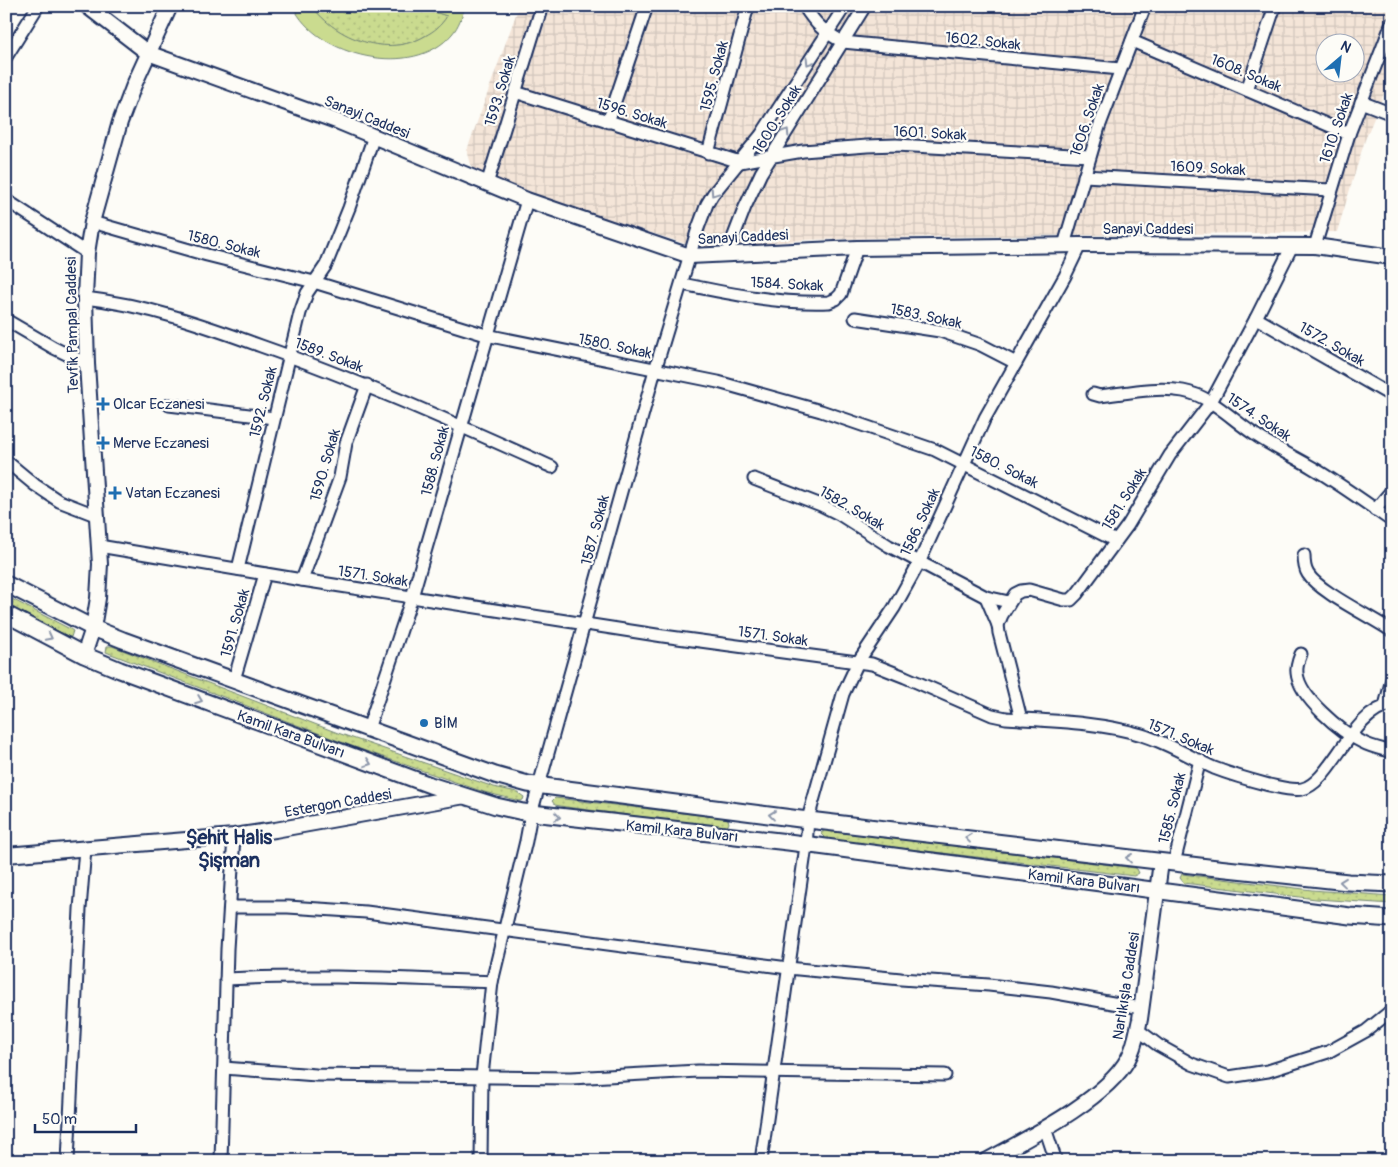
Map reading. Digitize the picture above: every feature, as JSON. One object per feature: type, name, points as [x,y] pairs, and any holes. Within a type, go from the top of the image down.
[{"type":"main road","name":"Kamil Kara Bulvarı","points":[[6,584],[93,628],[496,776],[538,786],[1168,862],[1348,882],[1392,884]]},
{"type":"main road","name":"Kamil Kara Bulvarı","points":[[6,614],[84,655],[274,728],[465,796],[531,814],[788,842],[806,846],[1350,916],[1392,919]]},
{"type":"street","points":[[6,57],[38,6]]},
{"type":"street","name":"Sanayi Caddesi","points":[[88,6],[148,53],[374,136],[527,200],[690,256],[857,248],[1315,246],[1392,257]]},
{"type":"street","name":"Tevfik Pampal Caddesi","points":[[84,655],[93,628],[100,579],[98,516],[87,364],[85,298],[87,253],[92,222],[120,122],[148,53],[170,6]]},
{"type":"street","name":"1593. Sokak","points":[[487,184],[542,6]]},
{"type":"street","points":[[608,122],[647,6]]},
{"type":"street","name":"1595. Sokak","points":[[708,153],[748,6]]},
{"type":"street","points":[[804,6],[819,27],[827,34],[843,42]]},
{"type":"street","name":"1587. Sokak","points":[[481,1161],[482,1076],[492,982],[504,930],[538,786],[655,370],[690,256],[707,204],[718,186],[740,162],[776,114],[845,6]]},
{"type":"street","name":"1600. Sokak","points":[[727,254],[748,199],[770,156],[865,6]]},
{"type":"street","name":"1606. Sokak","points":[[1064,246],[1090,156],[1144,6]]},
{"type":"street","points":[[1247,90],[1275,6]]},
{"type":"street","name":"1610. Sokak","points":[[1315,246],[1330,190],[1349,134],[1392,23]]},
{"type":"street","name":"1608. Sokak","points":[[1132,40],[1349,134]]},
{"type":"street","name":"1602. Sokak","points":[[843,42],[1120,69]]},
{"type":"street","name":"1596. Sokak","points":[[515,92],[740,162]]},
{"type":"street","points":[[1361,102],[1392,114]]},
{"type":"street","name":"1592. Sokak","points":[[238,569],[300,313],[307,293],[326,265],[349,208],[374,136]]},
{"type":"street","name":"1601. Sokak","points":[[740,162],[770,156],[838,148],[896,145],[1090,156]]},
{"type":"street","name":"1609. Sokak","points":[[1084,176],[1330,190]]},
{"type":"street","points":[[6,200],[87,253]]},
{"type":"street","name":"1588. Sokak","points":[[368,730],[412,597],[486,335],[527,200]]},
{"type":"street","name":"1580. Sokak","points":[[92,222],[206,255],[314,282],[486,335],[718,382],[821,410],[936,450],[1116,541]]},
{"type":"street","name":"1586. Sokak","points":[[761,1161],[806,846],[808,819],[842,694],[858,662],[894,608],[918,563],[985,418],[1080,246]]},
{"type":"street","name":"1581. Sokak","points":[[1010,602],[1015,594],[1029,590],[1064,600],[1071,600],[1077,594],[1128,525],[1170,456],[1211,402],[1292,246]]},
{"type":"street","name":"1584. Sokak","points":[[682,284],[742,297],[829,302],[836,300],[841,294],[857,248]]},
{"type":"street","name":"1589. Sokak","points":[[85,298],[133,305],[166,314],[289,356],[367,385],[552,467]]},
{"type":"street","name":"1583. Sokak","points":[[855,318],[940,330],[981,345],[1016,363]]},
{"type":"street","name":"1572. Sokak","points":[[1256,318],[1392,396]]},
{"type":"street","points":[[6,320],[54,348],[87,364]]},
{"type":"street","name":"1590. Sokak","points":[[302,580],[340,477],[346,443],[367,385]]},
{"type":"street","name":"1574. Sokak","points":[[1093,394],[1100,396],[1171,390],[1184,391],[1211,402],[1258,437],[1328,477],[1392,521]]},
{"type":"street","points":[[169,405],[274,418]]},
{"type":"street","points":[[6,461],[35,485],[59,501],[98,516]]},
{"type":"street","name":"1582. Sokak","points":[[754,479],[839,514],[864,532],[918,563],[986,597],[1010,602]]},
{"type":"street","points":[[1375,510],[1392,490]]},
{"type":"street","name":"1571. Sokak","points":[[99,546],[302,580],[663,636],[858,662],[884,668],[992,714],[1131,732],[1165,743],[1228,773],[1283,788],[1301,789],[1310,786],[1319,779],[1351,736],[1365,721],[1388,706]]},
{"type":"street","points":[[1304,555],[1308,574],[1314,580],[1327,591],[1392,631]]},
{"type":"street","name":"1591. Sokak","points":[[234,680],[265,574]]},
{"type":"street","points":[[986,597],[998,625],[1021,719]]},
{"type":"street","points":[[998,625],[1010,602]]},
{"type":"street","points":[[1300,654],[1296,672],[1302,690],[1310,702],[1351,736],[1363,743],[1392,752]]},
{"type":"street","points":[[1388,706],[1392,679]]},
{"type":"street","name":"1585. Sokak","points":[[1168,862],[1200,760]]},
{"type":"street","name":"Estergon Caddesi","points":[[6,855],[234,836],[285,829],[465,796]]},
{"type":"street","points":[[221,1161],[226,979],[234,836]]},
{"type":"street","points":[[68,1161],[84,849]]},
{"type":"street","name":"Narlıkışla Caddesi","points":[[986,1161],[1045,1128],[1110,1083],[1131,1053],[1138,1030],[1157,891],[1168,862]]},
{"type":"street","points":[[230,907],[288,907],[366,912],[788,968],[1052,992],[1141,1008]]},
{"type":"street","points":[[226,979],[353,976],[492,982]]},
{"type":"street","points":[[1138,1030],[1158,1045],[1192,1064],[1229,1077],[1268,1072],[1328,1052],[1366,1031],[1392,1010]]},
{"type":"street","points":[[224,1068],[316,1075],[571,1078],[698,1071],[945,1075]]},
{"type":"street","points":[[1045,1128],[1056,1161]]},
{"type":"shaded area","points":[[519,6],[1392,6],[1392,74],[1365,140],[1337,232],[803,240],[702,249],[517,190],[473,172],[467,150]]},
{"type":"green space","points":[[293,6],[312,6],[322,18],[335,28],[364,42],[379,45],[395,45],[411,42],[425,36],[437,28],[447,16],[416,6],[465,6],[460,21],[452,34],[435,48],[414,56],[391,59],[367,56],[343,49],[322,38],[305,24]]},
{"type":"green space","points":[[312,6],[416,6],[447,16],[443,23],[435,30],[411,42],[379,45],[364,42],[335,28],[322,18]]},
{"type":"green space","points":[[6,596],[70,629],[73,631],[71,637],[6,605]]},
{"type":"green space","points":[[107,646],[112,646],[338,733],[494,787],[517,792],[524,797],[523,800],[520,801],[484,792],[357,748],[106,652]]},
{"type":"green space","points":[[555,798],[725,818],[728,819],[729,823],[727,827],[721,827],[566,807],[555,805],[552,801]]},
{"type":"green space","points":[[825,830],[1135,868],[1139,873],[1134,876],[826,839],[821,834]]},
{"type":"green space","points":[[1182,874],[1312,890],[1392,896],[1392,904],[1316,899],[1184,883],[1180,878]]},
{"type":"place","name":"Olcar Eczanesi","points":[[103,404]]},
{"type":"place","name":"Merve Eczanesi","points":[[103,443]]},
{"type":"place","name":"Vatan Eczanesi","points":[[115,493]]},
{"type":"place","name":"BİM","points":[[424,723]]},
{"type":"district","name":"Şehit Halis Şişman","points":[[229,848]]}]
